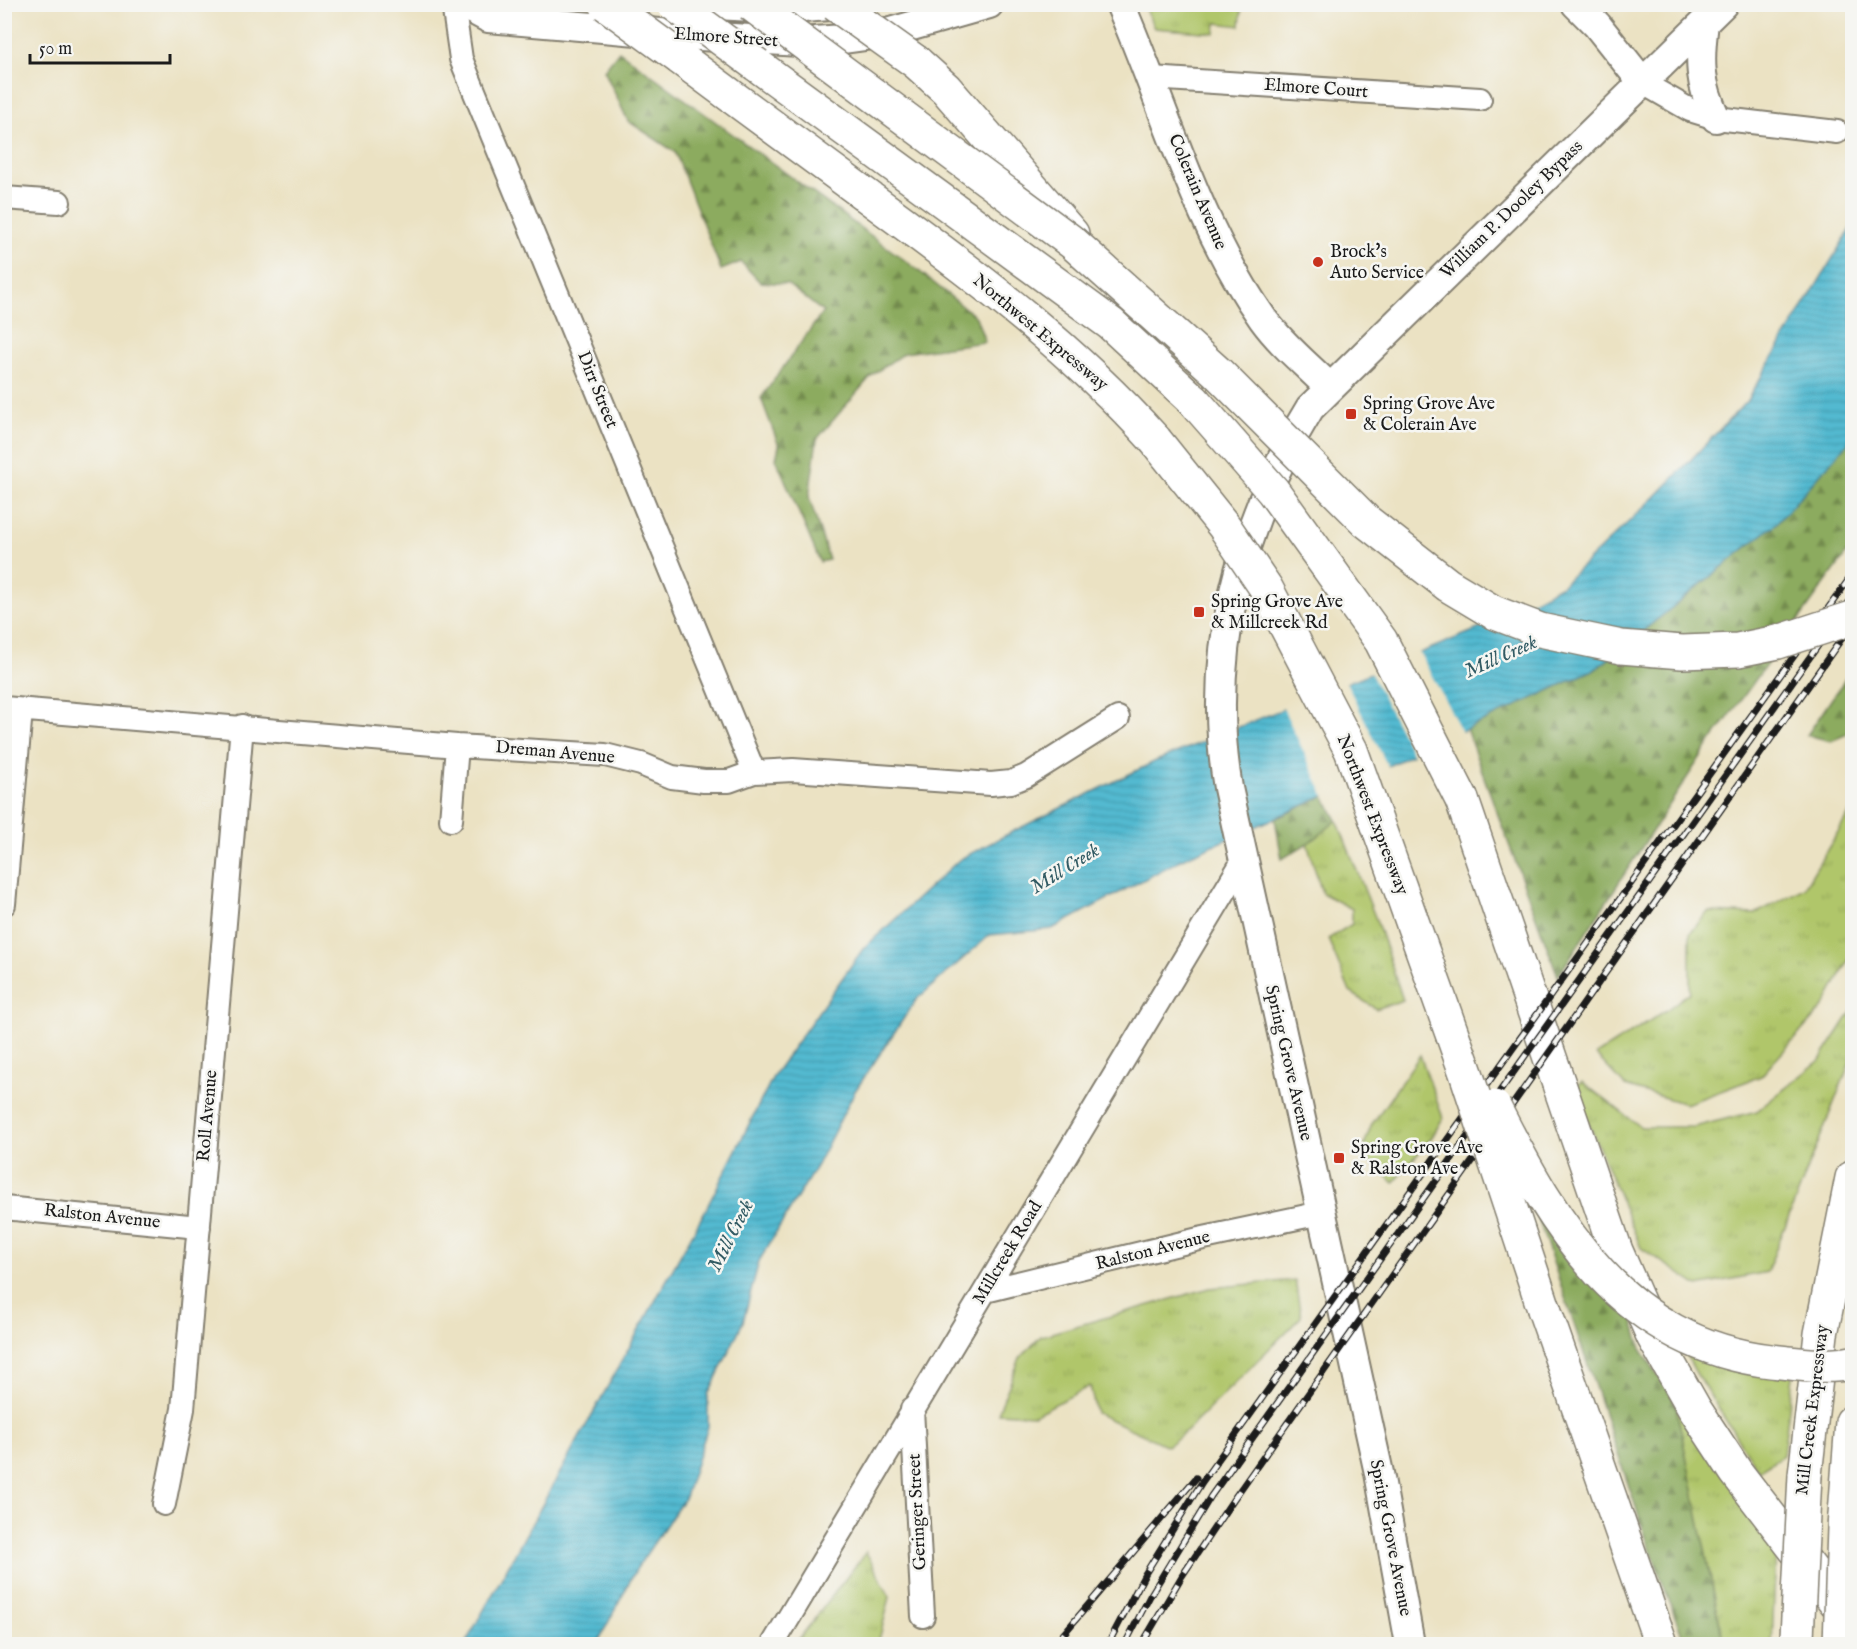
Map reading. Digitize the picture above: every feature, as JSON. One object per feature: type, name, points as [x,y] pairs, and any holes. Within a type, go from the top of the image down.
[{"type":"highway","name":"Northwest Expressway","points":[[606,4],[951,258],[1053,339],[1118,399],[1155,440],[1217,517],[1266,588],[1351,750],[1466,1073],[1544,1308],[1661,1644]]},
{"type":"highway","points":[[674,4],[1111,324],[1194,401],[1273,491],[1381,641],[1462,800],[1499,914],[1544,1036],[1616,1251],[1653,1336],[1694,1408],[1736,1472],[1852,1624]]},
{"type":"highway","points":[[751,4],[1073,243],[1217,372],[1366,521],[1448,585],[1493,612],[1551,633],[1621,647],[1682,652],[1738,650],[1779,642],[1852,618]]},
{"type":"highway","points":[[844,5],[946,89],[1169,344],[1194,401]]},
{"type":"highway","points":[[1466,1073],[1491,1100],[1528,1174],[1577,1249],[1617,1293],[1656,1322],[1704,1345],[1751,1359],[1800,1364],[1852,1363]]},
{"type":"highway","name":"Mill Creek Expressway","points":[[1797,1641],[1805,1475],[1821,1334],[1852,1178]]},
{"type":"highway","points":[[1840,1644],[1844,1528],[1852,1422]]},
{"type":"main road","name":"Elmore Street","points":[[462,4],[488,18],[769,41],[849,39],[907,28],[989,4]]},
{"type":"main road","name":"Elmore Street","points":[[697,4],[789,9],[844,5]]},
{"type":"main road","name":"Colerain Avenue","points":[[1120,4],[1151,78],[1201,212],[1221,251],[1264,320],[1329,387]]},
{"type":"main road","points":[[1576,4],[1597,24],[1643,83]]},
{"type":"main road","points":[[1713,14],[1701,77],[1705,95],[1716,118]]},
{"type":"main road","name":"William P. Dooley Bypass","points":[[1269,482],[1310,408],[1329,387],[1713,14]]},
{"type":"main road","name":"Spring Grove Avenue","points":[[1269,482],[1241,560],[1223,653],[1220,694],[1223,763],[1379,1473],[1410,1644]]},
{"type":"street","name":"Dirr Street","points":[[453,4],[461,59],[754,772]]},
{"type":"street","points":[[844,5],[849,39]]},
{"type":"street","name":"Elmore Court","points":[[1151,78],[1480,99]]},
{"type":"street","points":[[1643,83],[1690,110],[1716,118],[1836,132]]},
{"type":"street","points":[[4,198],[59,202]]},
{"type":"street","name":"Dreman Avenue","points":[[13,709],[243,726],[457,746],[605,754],[641,764],[672,777],[704,781],[729,781],[754,772],[793,770],[970,784],[1011,782],[1057,759],[1118,718]]},
{"type":"street","points":[[4,904],[13,709]]},
{"type":"street","name":"Roll Avenue","points":[[164,1504],[177,1448],[183,1408],[243,726]]},
{"type":"street","points":[[451,820],[457,746]]},
{"type":"street","name":"Millcreek Road","points":[[772,1644],[912,1408],[986,1292],[1244,861]]},
{"type":"street","name":"Ralston Avenue","points":[[4,1208],[199,1227]]},
{"type":"street","name":"Ralston Avenue","points":[[986,1292],[1199,1239],[1321,1213]]},
{"type":"street","name":"Geringer Street","points":[[912,1408],[923,1616]]},
{"type":"green space","points":[[1144,5],[1242,5],[1240,26],[1216,23],[1215,33],[1154,28]]},
{"type":"green space","points":[[619,51],[914,267],[976,317],[985,342],[904,353],[872,375],[817,439],[809,497],[829,560],[820,562],[776,459],[779,446],[761,398],[823,312],[787,284],[760,282],[741,262],[721,270],[675,152],[628,121],[604,70]]},
{"type":"green space","points":[[1852,438],[1852,546],[1707,747],[1558,976],[1466,729],[1597,668],[1778,522]]},
{"type":"green space","points":[[1852,669],[1852,732],[1831,741],[1807,735]]},
{"type":"green space","points":[[1324,796],[1337,820],[1316,838],[1282,859],[1275,819]]},
{"type":"green space","points":[[1852,809],[1852,954],[1824,1006],[1761,1076],[1686,1104],[1625,1086],[1596,1055],[1665,1011],[1690,992],[1690,933],[1708,912],[1755,914],[1804,888]]},
{"type":"green space","points":[[1337,820],[1377,922],[1403,1000],[1376,1009],[1350,992],[1328,939],[1352,924],[1352,909],[1322,893],[1307,843]]},
{"type":"green space","points":[[1852,1011],[1852,1057],[1767,1272],[1698,1286],[1641,1248],[1574,1088],[1582,1082],[1641,1127],[1694,1127],[1757,1111],[1820,1060]]},
{"type":"green space","points":[[1420,1055],[1443,1118],[1432,1137],[1394,1183],[1361,1153],[1372,1124]]},
{"type":"green space","points":[[1534,1206],[1625,1291],[1641,1349],[1675,1402],[1724,1644],[1692,1644],[1684,1641],[1648,1543]]},
{"type":"green space","points":[[1295,1280],[1301,1317],[1187,1431],[1167,1446],[1096,1413],[1090,1386],[1034,1415],[998,1413],[1020,1358],[1041,1336],[1210,1288]]},
{"type":"green space","points":[[1663,1313],[1793,1376],[1783,1455],[1758,1471],[1696,1373]]},
{"type":"green space","points":[[1675,1402],[1776,1550],[1772,1644],[1724,1644]]},
{"type":"green space","points":[[866,1552],[890,1597],[878,1644],[795,1644]]},
{"type":"water","name":"Mill Creek","points":[[1852,226],[1852,438],[1778,522],[1597,668],[1309,803],[1182,859],[1052,929],[990,935],[916,1000],[855,1091],[817,1165],[759,1261],[743,1322],[708,1395],[708,1427],[685,1497],[637,1568],[597,1644],[465,1644],[706,1209],[775,1073],[863,949],[960,859],[1156,761],[1488,625],[1562,585],[1655,497],[1746,402]]},
{"type":"pier","points":[[1418,650],[1463,734],[1414,757],[1369,670]]},
{"type":"pier","points":[[1345,680],[1389,769],[1326,799],[1282,706]]},
{"type":"railway","points":[[1108,1644],[1145,1574],[1202,1482],[1852,575]]},
{"type":"railway","points":[[1125,1644],[1150,1596],[1211,1496],[1852,598]]},
{"type":"railway","points":[[1142,1644],[1182,1576],[1233,1500],[1852,624]]},
{"type":"railway","points":[[1055,1644],[1196,1478]]},
{"type":"place","name":"Brock's Auto Service","points":[[1318,262]]},
{"type":"place","name":"Spring Grove Ave & Colerain Ave","points":[[1351,414]]},
{"type":"place","name":"Spring Grove Ave & Millcreek Rd","points":[[1199,612]]},
{"type":"place","name":"Spring Grove Ave & Ralston Ave","points":[[1339,1158]]}]
